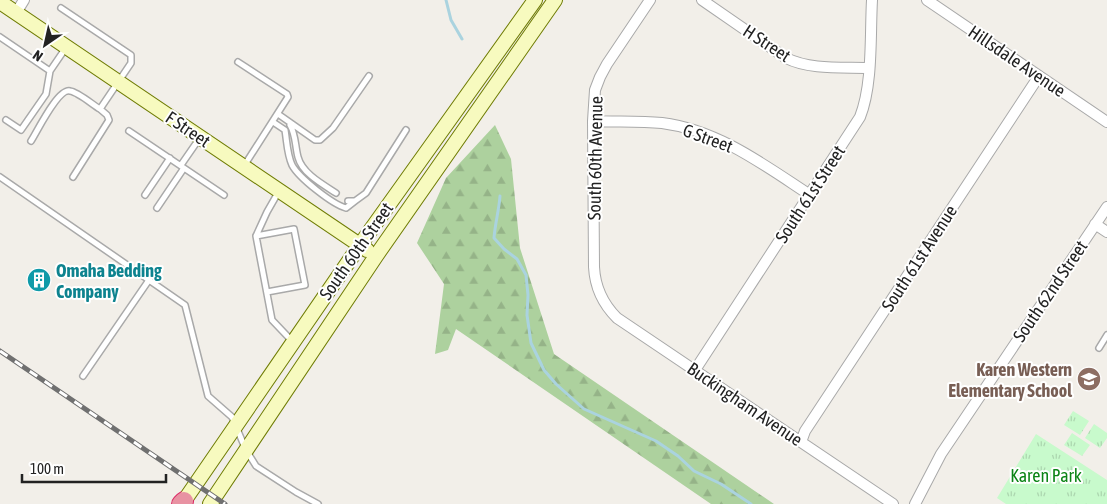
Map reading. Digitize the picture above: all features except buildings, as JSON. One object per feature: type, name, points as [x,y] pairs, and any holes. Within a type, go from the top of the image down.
[{"type":"main road","name":"South 60th Street","points":[[182,503],[292,341],[535,0]]},
{"type":"main road","name":"South 60th Street","points":[[210,504],[376,256],[555,0]]},
{"type":"main road","name":"F Street","points":[[0,2],[376,256]]},
{"type":"street","points":[[16,13],[24,0]]},
{"type":"street","name":"South 60th Avenue","points":[[602,300],[594,276],[593,101],[600,77],[650,0]]},
{"type":"street","name":"H Street","points":[[702,0],[796,63],[869,68]]},
{"type":"street","name":"South 61st Street","points":[[695,370],[860,117],[866,97],[869,68],[872,0]]},
{"type":"street","name":"Hillsdale Avenue","points":[[928,0],[1107,122]]},
{"type":"street","name":"South 61st Avenue","points":[[801,442],[810,423],[1039,76]]},
{"type":"street","name":"G Street","points":[[593,122],[663,124],[707,135],[742,150],[810,195]]},
{"type":"street","name":"South 62nd Street","points":[[915,504],[941,454],[1107,206]]},
{"type":"street","points":[[1095,224],[1107,232]]},
{"type":"street","name":"Buckingham Avenue","points":[[602,300],[617,318],[893,504]]},
{"type":"lane","points":[[61,8],[131,55],[131,64],[100,109]]},
{"type":"lane","points":[[0,37],[50,71]]},
{"type":"lane","points":[[6,120],[21,130],[46,94],[50,71],[66,47]]},
{"type":"lane","points":[[238,62],[287,94],[288,97],[244,166]]},
{"type":"lane","points":[[278,114],[315,140],[320,140],[333,128],[369,76]]},
{"type":"lane","points":[[31,142],[57,97],[64,91],[70,91],[100,109],[109,120],[73,177]]},
{"type":"lane","points":[[273,122],[285,130],[292,163],[296,171],[319,190],[346,208],[366,193],[406,130]]},
{"type":"lane","points":[[289,122],[294,132],[298,158],[302,166],[336,193]]},
{"type":"lane","points":[[129,131],[224,194]]},
{"type":"lane","points":[[157,208],[200,137]]},
{"type":"lane","points":[[145,195],[170,158]]},
{"type":"lane","points":[[0,177],[185,305],[208,396],[232,416],[246,450],[256,466],[318,504]]},
{"type":"lane","points":[[279,190],[266,212],[256,236],[262,264],[268,278],[272,320],[292,341]]},
{"type":"lane","points":[[348,201],[355,201]]},
{"type":"lane","points":[[256,236],[294,229],[305,285],[268,292]]},
{"type":"lane","points":[[259,251],[266,250]]},
{"type":"lane","points":[[262,264],[268,263]]},
{"type":"lane","points":[[83,376],[149,280]]},
{"type":"lane","points":[[1099,348],[1107,335]]},
{"type":"green space","points":[[495,125],[511,159],[520,248],[554,354],[774,504],[711,504],[456,329],[448,350],[435,354],[444,284],[417,243],[446,178]]},
{"type":"green space","points":[[1073,411],[1089,421],[1080,435],[1064,425]]},
{"type":"green space","points":[[1094,424],[1107,433],[1107,438],[1100,448],[1085,438]]},
{"type":"green space","points":[[1072,433],[1090,445],[1082,456],[1064,445]]},
{"type":"green space","name":"Karen Park","points":[[1036,434],[1107,480],[1107,504],[1006,504],[997,498]]},
{"type":"waterway","points":[[446,0],[451,20],[462,39]]},
{"type":"waterway","points":[[500,196],[494,238],[517,259],[526,275],[527,315],[531,343],[544,370],[556,384],[584,409],[656,441],[678,456],[694,471],[721,484],[751,504]]},
{"type":"railway","points":[[0,351],[225,504]]},
{"type":"place","name":"Omaha Bedding Company","points":[[39,280]]},
{"type":"place","name":"Karen Western Elementary School","points":[[1089,379]]}]
